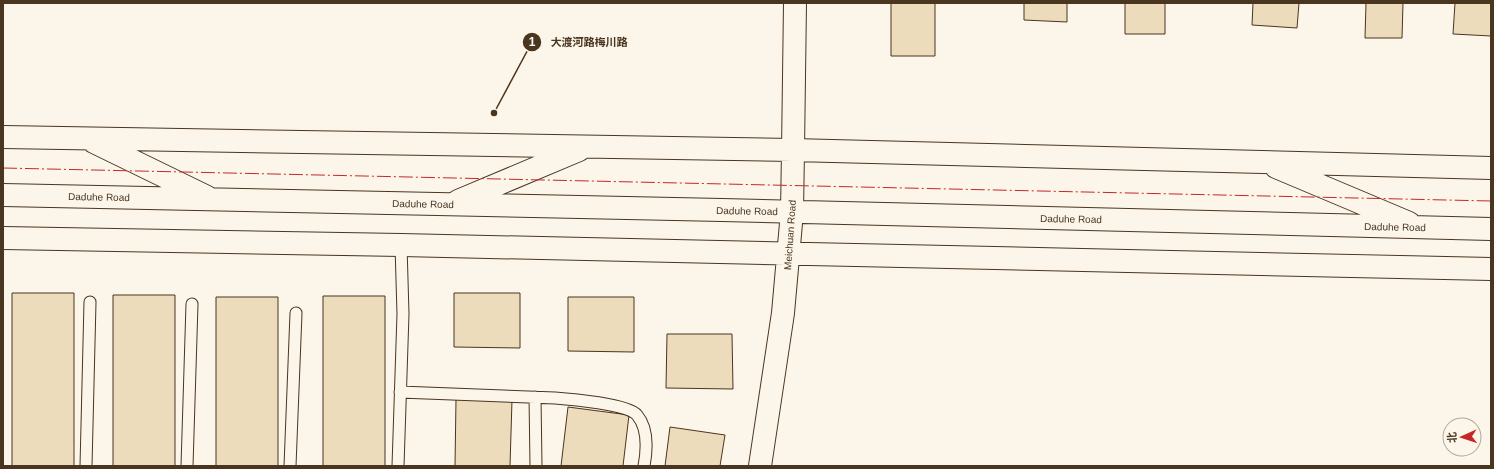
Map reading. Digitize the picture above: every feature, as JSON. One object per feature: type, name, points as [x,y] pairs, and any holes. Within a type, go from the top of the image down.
[{"type":"main road","name":"Meichuan Road","points":[[760,466],[783,314],[789,254],[792,212],[795,3]]},
{"type":"main road","points":[[3,138],[793,150],[1491,168]]},
{"type":"main road","points":[[87,139],[213,200]]},
{"type":"main road","points":[[450,205],[588,147]]},
{"type":"main road","points":[[1266,162],[1419,227]]},
{"type":"main road","name":"Daduhe Road","points":[[3,195],[1491,229]]},
{"type":"main road","points":[[3,238],[401,244],[1491,269]]},
{"type":"lane","points":[[398,466],[403,314],[401,244]]},
{"type":"lane","points":[[86,466],[90,302]]},
{"type":"lane","points":[[187,466],[192,304]]},
{"type":"lane","points":[[290,466],[296,313]]},
{"type":"lane","points":[[400,392],[536,397],[590,402],[626,408],[636,414],[642,424],[646,444],[644,466]]},
{"type":"lane","points":[[536,397],[536,466]]},
{"type":"building","points":[[891,3],[935,3],[935,56],[891,56]]},
{"type":"building","points":[[1024,3],[1067,3],[1067,22],[1024,20]]},
{"type":"building","points":[[1125,3],[1165,3],[1165,34],[1125,34]]},
{"type":"building","points":[[1253,3],[1299,3],[1297,28],[1252,25]]},
{"type":"building","points":[[1366,3],[1403,3],[1402,38],[1365,38]]},
{"type":"building","points":[[1455,3],[1491,3],[1491,36],[1453,34]]},
{"type":"building","points":[[12,293],[74,293],[74,466],[12,466]]},
{"type":"building","points":[[454,293],[520,293],[520,348],[454,347]]},
{"type":"building","points":[[113,295],[175,295],[175,466],[113,466]]},
{"type":"building","points":[[323,296],[385,296],[385,466],[323,466]]},
{"type":"building","points":[[216,297],[278,297],[278,466],[216,466]]},
{"type":"building","points":[[568,297],[634,297],[634,352],[568,351]]},
{"type":"building","points":[[667,334],[732,334],[733,389],[666,388]]},
{"type":"building","points":[[456,399],[512,400],[510,466],[455,466]]},
{"type":"building","points":[[568,407],[629,415],[623,466],[561,466]]},
{"type":"building","points":[[670,427],[725,435],[720,466],[665,466]]},
{"type":"power","points":[[3,168],[1491,201]]},
{"type":"place","name":"大渡河路梅川路","points":[[494,113]]}]
